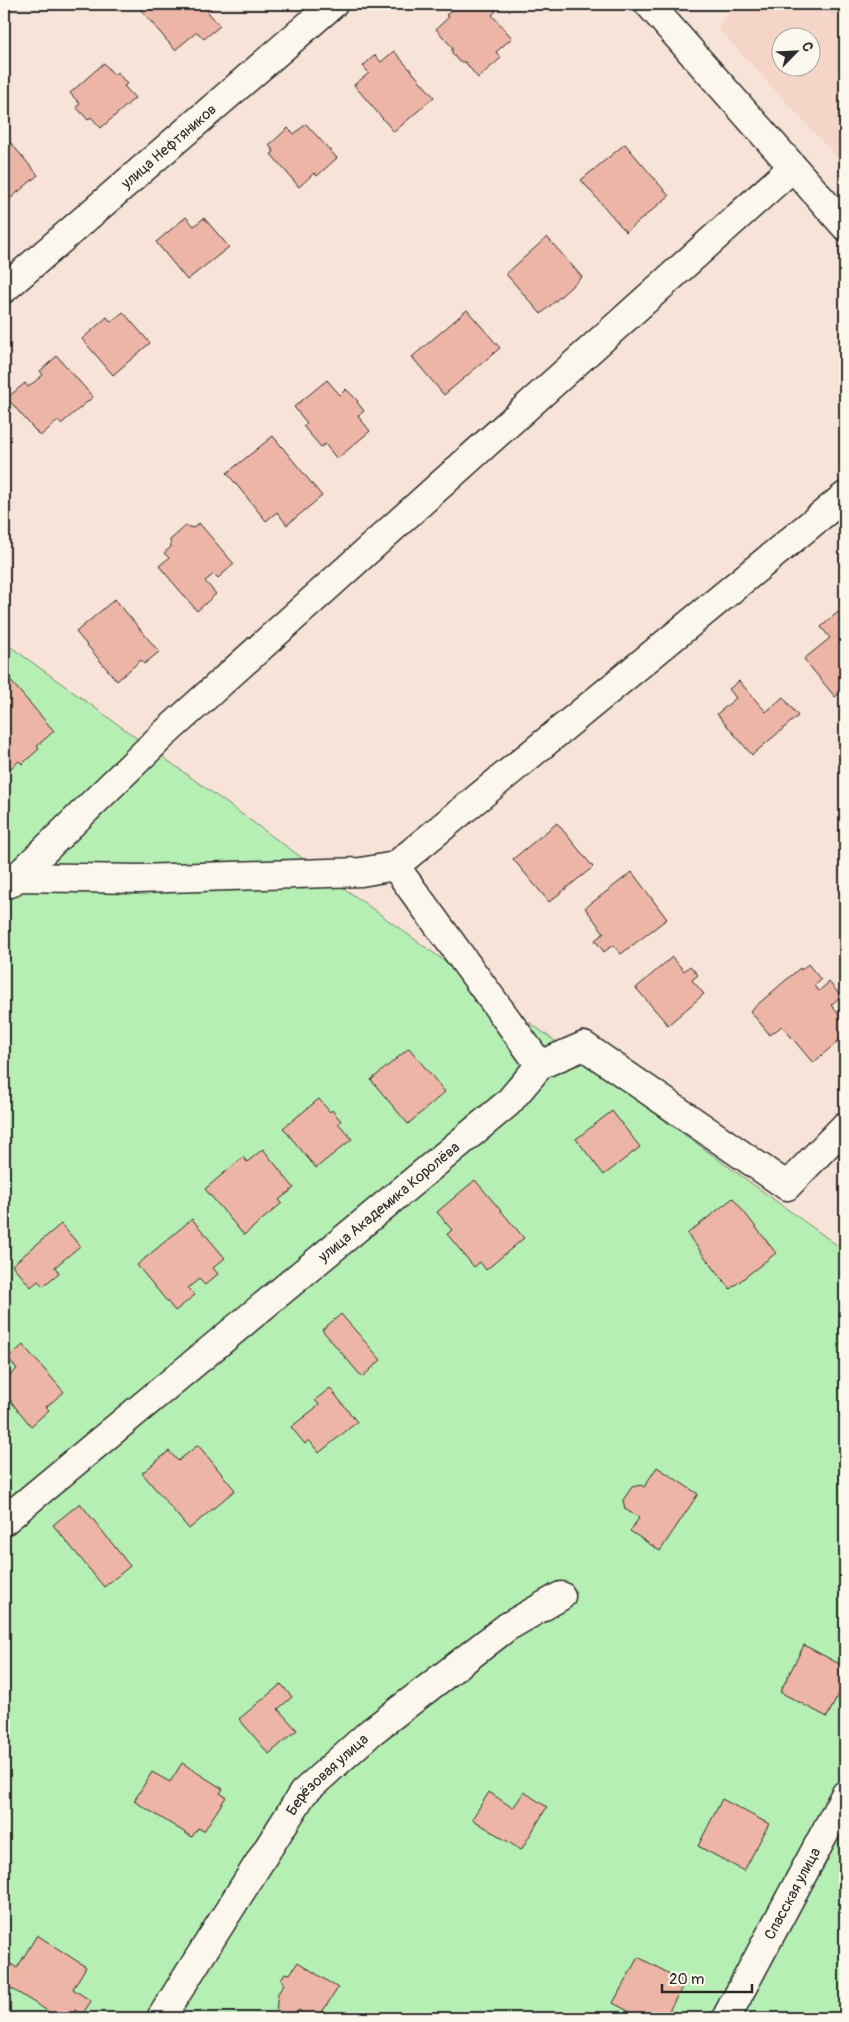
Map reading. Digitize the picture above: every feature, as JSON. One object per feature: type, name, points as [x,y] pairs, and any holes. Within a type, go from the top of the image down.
[{"type":"street","name":"улица Нефтяников","points":[[4,289],[333,4]]},
{"type":"street","points":[[649,4],[845,226]]},
{"type":"street","points":[[11,883],[163,735],[793,167]]},
{"type":"street","points":[[11,883],[322,874],[361,872],[395,866],[845,496]]},
{"type":"street","points":[[395,866],[540,1065]]},
{"type":"street","name":"улица Академика Королёва","points":[[4,1521],[508,1103],[540,1065],[584,1046],[787,1186],[845,1126]]},
{"type":"street","name":"Берёзовая улица","points":[[161,2018],[303,1793],[371,1732],[507,1627],[561,1596]]},
{"type":"street","name":"Спасская улица","points":[[726,2018],[843,1803]]},
{"type":"shaded area","points":[[739,4],[845,4],[845,166],[717,27]]},
{"type":"green space","points":[[4,642],[845,1251],[845,2018],[4,2018]]},
{"type":"building","points":[[148,4],[209,4],[212,7],[207,11],[220,26],[204,39],[197,32],[175,50],[141,10]]},
{"type":"building","points":[[459,4],[490,4],[496,11],[492,15],[512,38],[496,52],[501,58],[478,78],[465,62],[459,62],[452,53],[452,47],[436,29],[449,17],[446,15]]},
{"type":"building","points":[[394,51],[434,97],[394,132],[354,85],[369,73],[363,66],[375,55],[381,62]]},
{"type":"building","points":[[104,63],[114,75],[117,72],[127,84],[124,86],[135,98],[101,128],[91,117],[88,120],[76,107],[80,104],[70,93]]},
{"type":"building","points":[[306,124],[337,158],[317,176],[314,173],[299,187],[271,154],[274,152],[269,145],[288,128],[294,134]]},
{"type":"building","points":[[4,135],[38,175],[4,204]]},
{"type":"building","points":[[625,144],[669,196],[626,232],[581,180]]},
{"type":"building","points":[[186,217],[194,226],[204,218],[229,247],[187,280],[156,242]]},
{"type":"building","points":[[547,237],[582,277],[541,314],[506,274]]},
{"type":"building","points":[[467,310],[500,348],[444,395],[412,357]]},
{"type":"building","points":[[123,312],[150,343],[113,375],[82,339],[107,317],[111,322]]},
{"type":"building","points":[[57,356],[93,397],[61,424],[58,421],[40,436],[7,398],[25,383],[28,387],[43,375],[40,371]]},
{"type":"building","points":[[327,380],[340,395],[346,389],[358,401],[364,411],[358,416],[370,431],[337,459],[325,444],[321,447],[303,426],[307,423],[294,407]]},
{"type":"building","points":[[273,436],[322,496],[287,525],[277,512],[266,521],[227,473]]},
{"type":"building","points":[[199,523],[234,564],[218,578],[214,574],[205,581],[216,594],[197,611],[159,566],[169,558],[164,553],[171,547],[170,540],[186,526],[193,528]]},
{"type":"building","points":[[115,599],[159,652],[144,664],[141,660],[117,681],[76,632]]},
{"type":"building","points":[[838,612],[845,621],[845,689],[835,697],[804,659],[830,638],[821,627]]},
{"type":"building","points":[[9,679],[54,731],[37,746],[39,749],[22,764],[19,761],[4,774],[4,683]]},
{"type":"building","points":[[739,681],[766,712],[783,697],[798,716],[752,755],[717,714],[736,698],[729,689]]},
{"type":"building","points":[[557,823],[593,867],[549,902],[513,859]]},
{"type":"building","points":[[632,872],[667,919],[621,954],[613,945],[604,952],[595,940],[604,933],[585,908]]},
{"type":"building","points":[[672,957],[684,971],[690,966],[698,975],[692,980],[704,994],[668,1025],[636,988]]},
{"type":"building","points":[[808,964],[821,980],[814,986],[819,991],[829,982],[841,996],[831,1005],[845,1022],[845,1035],[813,1063],[782,1026],[770,1035],[750,1011],[800,968],[801,970]]},
{"type":"building","points":[[409,1048],[445,1092],[408,1124],[371,1080]]},
{"type":"building","points":[[319,1099],[330,1112],[332,1110],[341,1121],[338,1123],[352,1139],[316,1168],[283,1128]]},
{"type":"building","points":[[612,1111],[640,1147],[604,1175],[576,1139]]},
{"type":"building","points":[[263,1149],[294,1188],[279,1200],[282,1203],[244,1235],[205,1189],[243,1157],[247,1162]]},
{"type":"building","points":[[475,1180],[524,1238],[486,1270],[480,1262],[474,1267],[447,1234],[452,1230],[437,1212]]},
{"type":"building","points":[[733,1198],[776,1253],[730,1289],[687,1234]]},
{"type":"building","points":[[192,1219],[225,1258],[213,1268],[218,1274],[205,1285],[199,1279],[188,1288],[195,1295],[175,1311],[137,1265]]},
{"type":"building","points":[[61,1224],[80,1246],[55,1267],[59,1273],[43,1286],[38,1281],[31,1287],[12,1265]]},
{"type":"building","points":[[341,1314],[381,1360],[362,1377],[322,1330]]},
{"type":"building","points":[[23,1345],[64,1392],[46,1407],[49,1410],[31,1426],[4,1393],[4,1380],[17,1369],[8,1358]]},
{"type":"building","points":[[330,1388],[357,1422],[319,1453],[309,1440],[305,1444],[291,1427],[319,1405],[315,1400]]},
{"type":"building","points":[[198,1445],[235,1490],[189,1529],[142,1473],[169,1451],[178,1461]]},
{"type":"building","points":[[657,1467],[698,1494],[660,1551],[630,1531],[639,1518],[625,1509],[623,1500],[632,1487],[641,1485],[644,1487]]},
{"type":"building","points":[[80,1503],[130,1566],[104,1587],[53,1525]]},
{"type":"building","points":[[804,1645],[845,1667],[845,1682],[827,1717],[780,1692]]},
{"type":"building","points":[[281,1684],[292,1697],[278,1709],[297,1730],[269,1754],[239,1719]]},
{"type":"building","points":[[182,1763],[223,1789],[220,1793],[226,1797],[204,1831],[198,1828],[192,1837],[134,1801],[152,1772],[170,1782]]},
{"type":"building","points":[[489,1792],[513,1808],[524,1792],[547,1807],[521,1850],[472,1819]]},
{"type":"building","points":[[722,1799],[769,1824],[744,1871],[698,1846]]},
{"type":"building","points":[[37,1935],[86,1967],[73,1989],[91,2001],[82,2015],[75,2010],[70,2018],[59,2018],[4,1984],[4,1965],[6,1961],[17,1968]]},
{"type":"building","points":[[638,1957],[685,1982],[665,2018],[641,2018],[613,2003]]},
{"type":"building","points":[[298,1962],[338,1988],[318,2018],[312,2018],[299,2010],[289,2018],[276,2009],[277,1995],[284,1984],[281,1979],[285,1973],[290,1974]]}]
